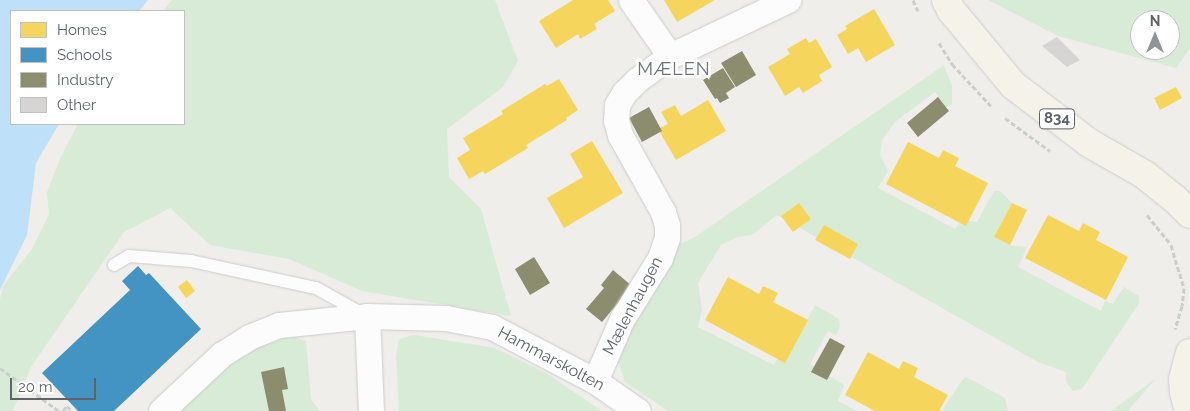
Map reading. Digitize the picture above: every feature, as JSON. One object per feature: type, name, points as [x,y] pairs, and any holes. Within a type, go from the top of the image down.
[{"type":"main road","name":"834","points":[[946,0],[951,10],[1013,85],[1089,143],[1179,193],[1190,214]]},
{"type":"main road","points":[[1181,345],[1184,392],[1189,411]]},
{"type":"street","points":[[631,0],[670,56]]},
{"type":"street","name":"Mælenhaugen","points":[[595,381],[622,319],[660,258],[667,238],[667,225],[663,212],[620,135],[616,120],[617,105],[624,93],[637,80],[670,56],[788,0]]},
{"type":"street","points":[[367,316],[371,411]]},
{"type":"street","name":"Hammarskolten","points":[[161,411],[222,354],[249,337],[279,325],[367,316],[446,318],[492,327],[595,381],[638,411]]},
{"type":"lane","points":[[114,265],[129,256],[191,261],[316,288],[367,316]]},
{"type":"path","points":[[1144,213],[1167,237],[1176,258],[1184,288],[1181,345]]},
{"type":"path","points":[[0,368],[59,411]]},
{"type":"path","points":[[63,411],[68,406],[72,411]]},
{"type":"green space","points":[[172,0],[495,0],[518,61],[503,87],[447,129],[449,177],[481,209],[511,316],[362,291],[289,259],[210,245],[170,208],[124,232],[31,367],[13,411],[0,411],[0,299],[3,286],[32,249],[49,214],[47,192],[62,154],[77,125],[185,125],[185,10],[164,10]]},
{"type":"green space","points":[[988,0],[1190,0],[1190,49],[1176,68],[1146,60],[1180,60],[1180,10],[1130,10],[1130,56],[1058,36]]},
{"type":"green space","points":[[944,65],[952,86],[952,105],[946,107],[935,92],[895,122],[882,140],[880,154],[888,171],[878,188],[955,229],[962,220],[977,222],[994,191],[1000,191],[1012,203],[994,237],[1010,245],[1027,247],[1018,267],[1101,311],[1105,301],[1113,304],[1124,287],[1139,296],[1139,303],[1082,389],[1073,391],[1066,382],[1066,372],[1038,362],[777,215],[752,235],[737,237],[721,245],[698,283],[702,310],[698,327],[774,365],[781,352],[788,356],[815,305],[839,319],[840,326],[836,335],[828,331],[810,364],[844,385],[838,401],[857,411],[668,411],[625,382],[618,361],[624,336],[674,247],[695,237]]},
{"type":"green space","points":[[414,335],[495,348],[546,373],[602,411],[399,411],[396,357],[399,339]]},
{"type":"green space","points":[[292,336],[306,341],[311,399],[320,411],[180,411],[225,368],[257,347]]},
{"type":"green space","points":[[966,377],[1005,398],[1008,411],[942,411]]},
{"type":"green space","points":[[1155,379],[1128,411],[1111,411]]},
{"type":"water","points":[[0,0],[148,0],[140,10],[10,10],[10,125],[58,125],[36,163],[27,235],[0,290]]},
{"type":"building: Homes","points":[[573,0],[608,0],[615,11],[594,24],[597,29],[580,39],[578,34],[556,48],[539,21]]},
{"type":"building: Homes","points":[[664,0],[715,0],[677,22]]},
{"type":"building: Homes","points":[[874,9],[895,45],[866,62],[858,48],[848,54],[837,35],[847,29],[845,26]]},
{"type":"building: Homes","points":[[806,38],[809,43],[816,39],[832,67],[819,75],[822,81],[803,93],[799,87],[785,96],[768,67],[790,54],[787,49]]},
{"type":"building: Homes","points":[[559,79],[578,110],[566,118],[567,120],[526,145],[528,148],[485,174],[483,171],[469,179],[457,158],[470,150],[463,138],[503,114],[501,111],[545,84],[547,86]]},
{"type":"building: Homes","points":[[1176,87],[1182,98],[1160,110],[1154,98]]},
{"type":"building: Homes","points":[[708,100],[726,131],[676,160],[658,129],[668,124],[661,112],[675,105],[681,116]]},
{"type":"building: Homes","points":[[592,141],[623,193],[564,228],[547,198],[583,177],[570,154]]},
{"type":"building: Homes","points":[[908,142],[939,158],[943,150],[959,158],[955,166],[988,183],[966,226],[886,184]]},
{"type":"building: Homes","points":[[799,203],[811,219],[793,232],[781,216]]},
{"type":"building: Homes","points":[[1012,203],[1027,210],[1010,245],[994,237]]},
{"type":"building: Homes","points":[[1048,215],[1079,231],[1083,223],[1100,232],[1096,240],[1128,257],[1106,300],[1025,258]]},
{"type":"building: Homes","points":[[824,225],[858,244],[850,259],[815,240]]},
{"type":"building: Homes","points":[[728,277],[759,294],[763,286],[778,293],[773,302],[808,320],[785,363],[705,320]]},
{"type":"building: Homes","points":[[187,280],[195,291],[186,298],[178,287]]},
{"type":"building: Homes","points":[[868,352],[899,369],[903,361],[918,368],[914,377],[948,395],[939,411],[875,411],[845,395]]},
{"type":"building: Schools","points":[[138,266],[146,275],[149,273],[201,329],[114,411],[78,411],[42,373],[130,290],[122,281]]},
{"type":"building: Industry","points":[[742,51],[756,75],[736,87],[721,63]]},
{"type":"building: Industry","points":[[723,68],[735,87],[726,93],[729,98],[720,103],[717,98],[715,99],[703,80]]},
{"type":"building: Industry","points":[[938,97],[949,111],[918,137],[907,123]]},
{"type":"building: Industry","points":[[649,107],[662,131],[642,142],[629,118]]},
{"type":"building: Industry","points":[[534,257],[550,283],[530,295],[515,269]]},
{"type":"building: Industry","points":[[613,270],[632,286],[602,322],[586,309],[604,288],[601,285]]},
{"type":"building: Industry","points":[[830,338],[845,346],[827,380],[811,372]]},
{"type":"building: Industry","points":[[284,367],[288,389],[282,390],[286,411],[269,411],[261,372]]},
{"type":"building: Other","points":[[1057,37],[1080,60],[1067,67],[1042,46]]},
{"type":"district","name":"MÆLEN","points":[[674,69]]}]
